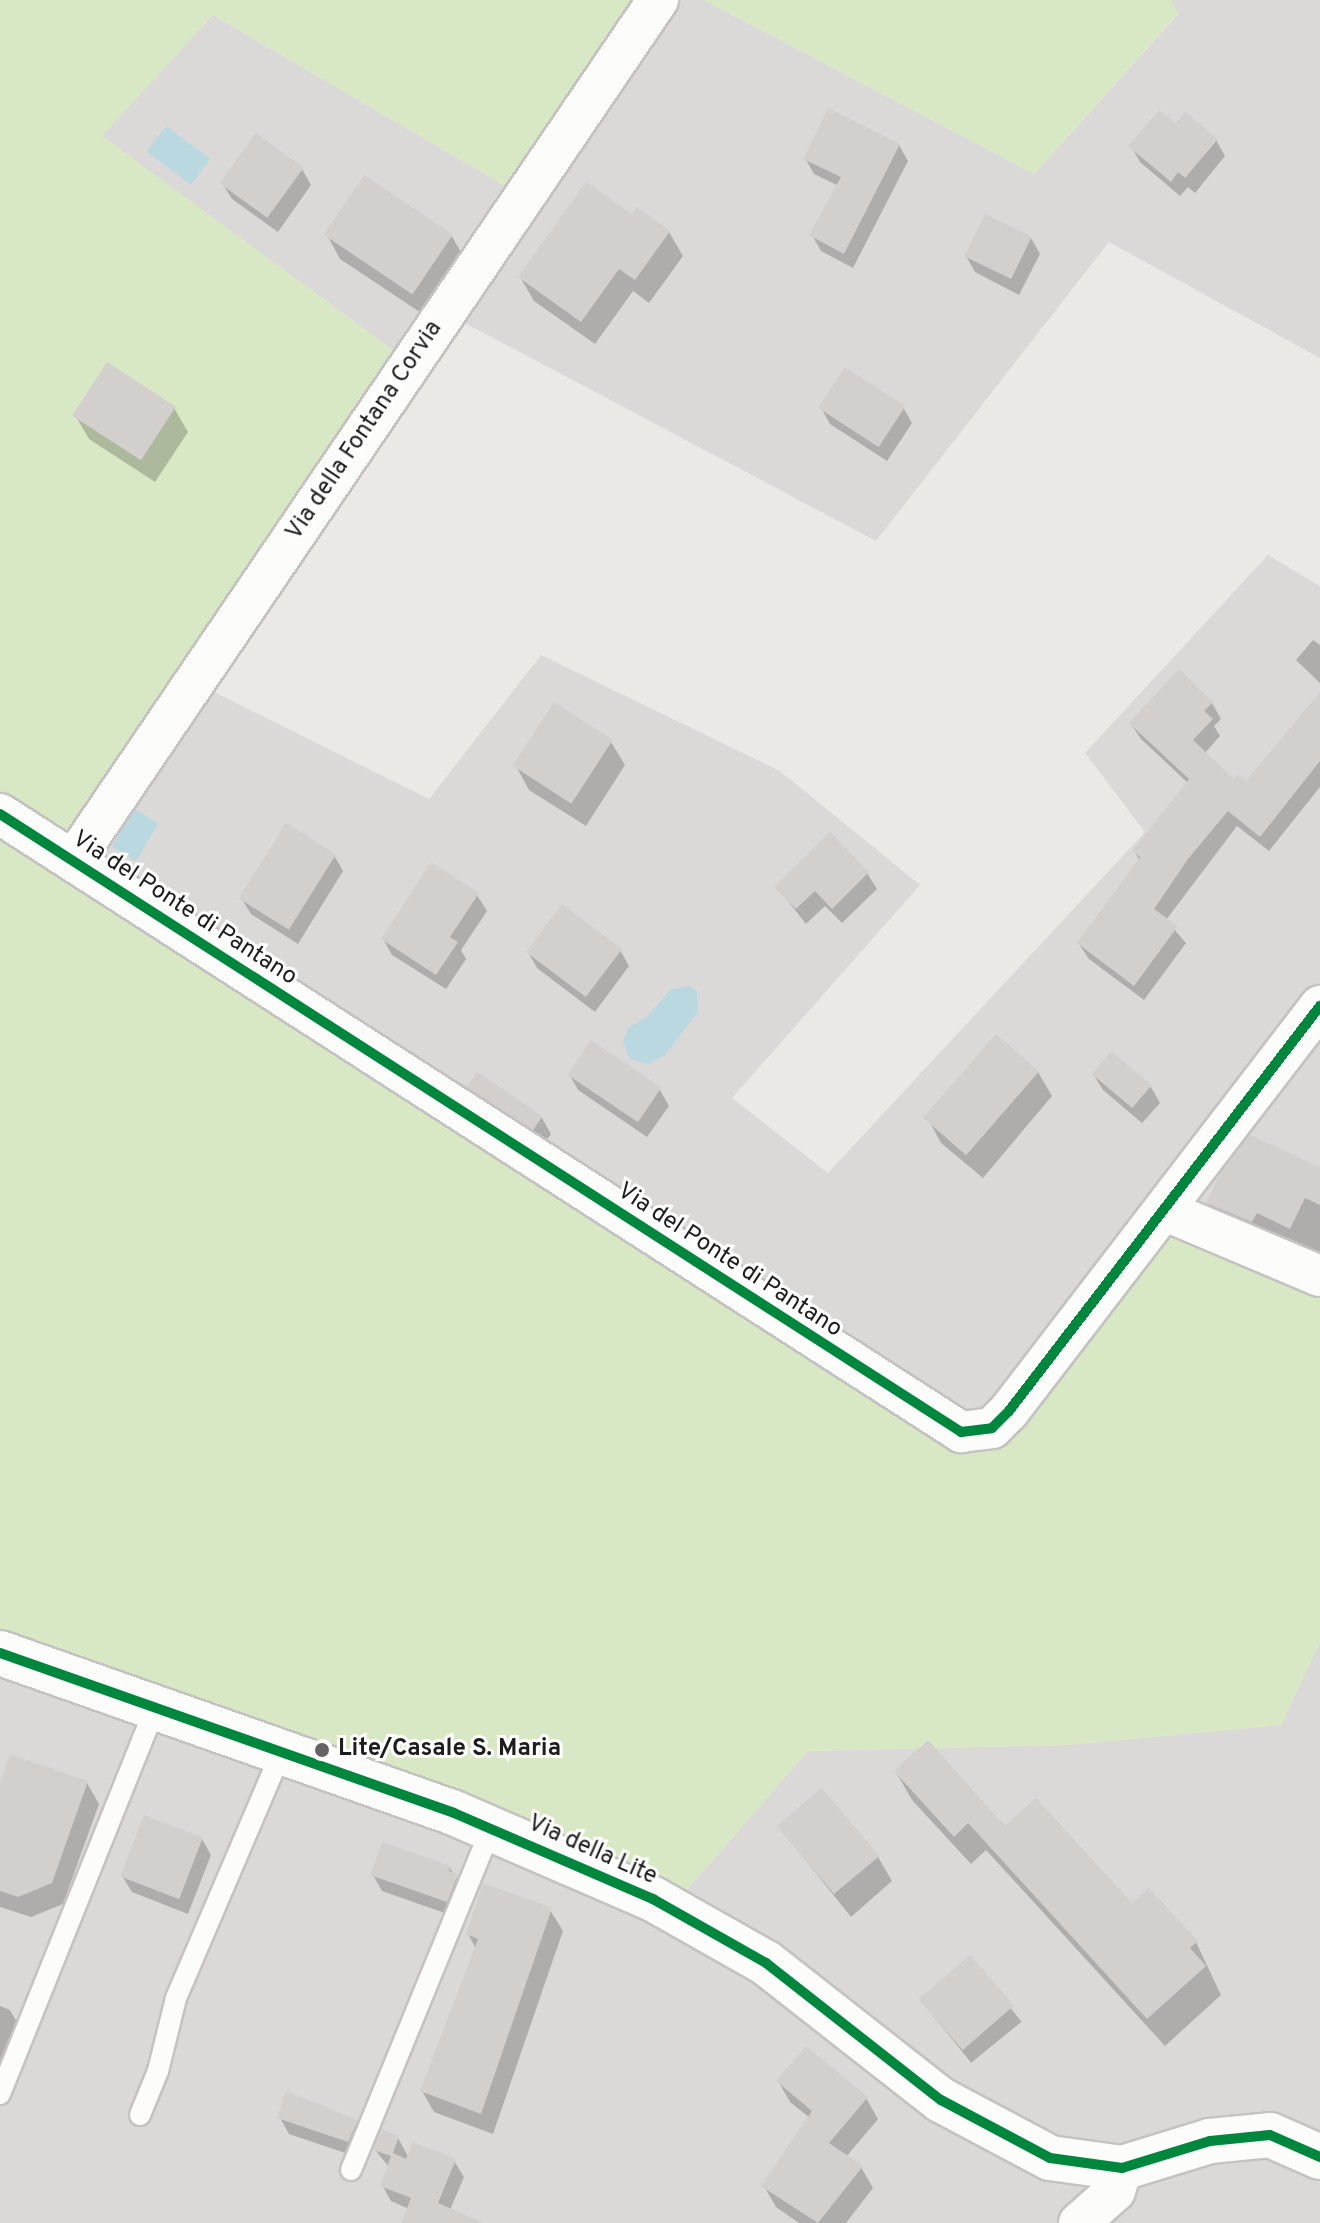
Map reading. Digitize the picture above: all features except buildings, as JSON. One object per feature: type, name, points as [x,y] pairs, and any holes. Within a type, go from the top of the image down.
[{"type":"street","name":"Via della Fontana Corvia","points":[[73,861],[658,0]]},
{"type":"street","name":"Via del Ponte di Pantano","points":[[0,814],[961,1432],[982,1432],[1000,1421],[1166,1211],[1320,1006]]},
{"type":"street","points":[[1166,1211],[1320,1276]]},
{"type":"street","name":"Via della Lite","points":[[0,1653],[491,1828],[634,1890],[737,1945],[795,1984],[911,2080],[981,2124],[1050,2158],[1122,2168]]},
{"type":"street","points":[[1079,2223],[1115,2191],[1122,2168],[1210,2141],[1270,2135],[1320,2157]]},
{"type":"lane","points":[[0,2094],[155,1709]]},
{"type":"lane","points":[[140,2115],[158,2071],[176,1998],[281,1753]]},
{"type":"lane","points":[[351,2170],[491,1828]]},
{"type":"shaded area","points":[[658,0],[704,0],[1034,174],[1178,14],[1171,0],[1320,0],[1320,358],[1109,242],[876,541],[446,313],[416,367],[101,136],[213,15],[524,197]]},
{"type":"shaded area","points":[[1268,555],[1320,586],[1320,1276],[992,1428],[73,861],[194,682],[429,799],[541,655],[780,771],[920,885],[732,1098],[828,1173],[1145,832],[1085,753]]},
{"type":"shaded area","points":[[1320,1642],[1320,2223],[0,2223],[0,1653],[671,1908],[808,1751],[1066,1745],[1281,1725]]},
{"type":"green space","points":[[0,0],[658,0],[524,197],[213,15],[102,136],[416,367],[73,861],[972,1433],[1166,1211],[1320,1276],[1320,1642],[1281,1725],[1066,1745],[808,1751],[671,1908],[0,1653]]},
{"type":"green space","points":[[704,0],[1171,0],[1178,13],[1034,174]]},
{"type":"water","points":[[166,126],[210,159],[191,185],[147,152]]},
{"type":"water","points":[[134,809],[158,823],[136,861],[112,847]]},
{"type":"water","points":[[689,986],[697,991],[698,1012],[665,1055],[648,1064],[630,1059],[623,1041],[628,1028],[647,1017],[670,990]]},
{"type":"cycle path","points":[[0,814],[961,1432],[992,1428],[1009,1411],[1320,1006]]},
{"type":"cycle path","points":[[0,1653],[454,1813],[653,1899],[766,1963],[941,2100],[1050,2158],[1122,2168],[1210,2141],[1270,2135],[1320,2157]]},
{"type":"place","name":"Lite/Casale S. Maria","points":[[322,1750]]}]
